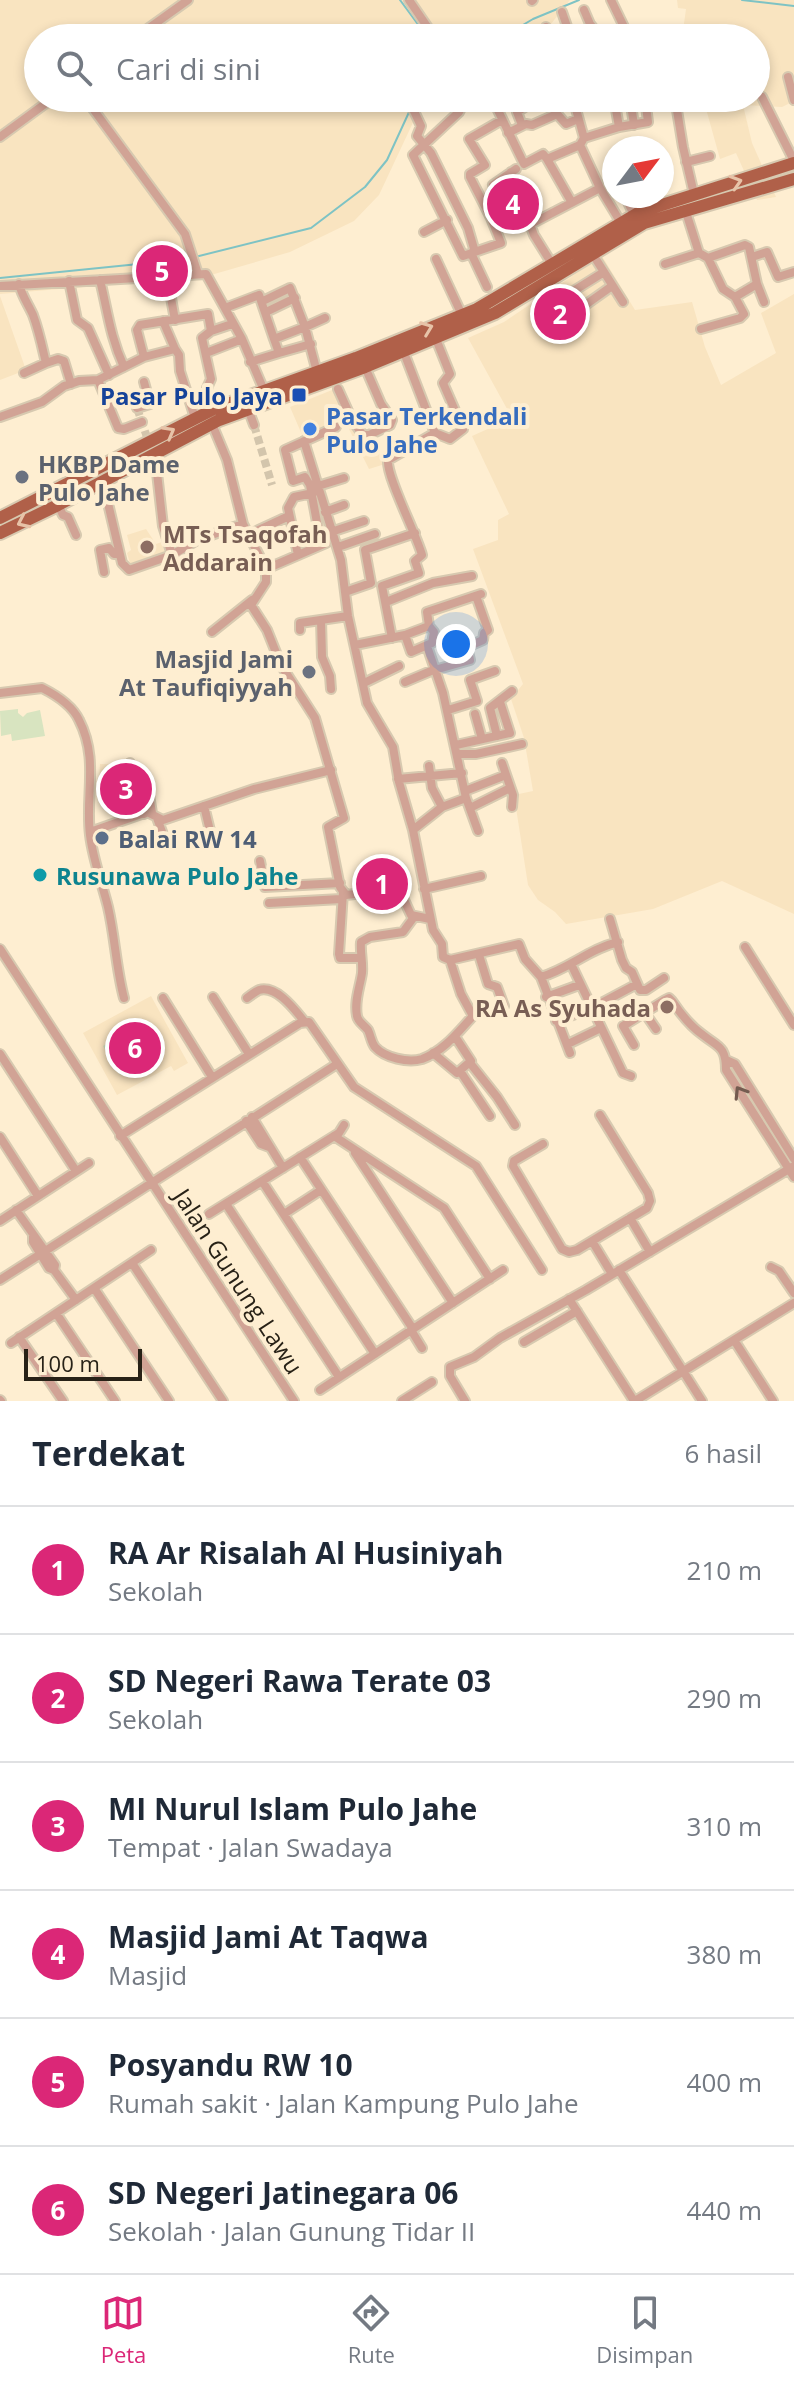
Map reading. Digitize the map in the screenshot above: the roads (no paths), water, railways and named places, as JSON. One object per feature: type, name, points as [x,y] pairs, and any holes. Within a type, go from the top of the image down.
[{"type":"main road","points":[[0,518],[214,409],[365,367],[495,313],[552,264],[634,215],[794,162]]},
{"type":"main road","points":[[0,533],[317,372],[512,296],[633,228],[685,209],[794,179]]},
{"type":"street","points":[[155,24],[188,0]]},
{"type":"street","points":[[409,0],[425,24]]},
{"type":"street","points":[[611,0],[623,24]]},
{"type":"street","points":[[584,10],[590,24]]},
{"type":"street","points":[[562,12],[566,24]]},
{"type":"street","points":[[788,77],[794,100]]},
{"type":"street","points":[[0,137],[34,112]]},
{"type":"street","points":[[95,112],[185,234],[197,271]]},
{"type":"street","points":[[414,112],[421,126],[417,136],[431,153],[468,228],[473,253],[487,287]]},
{"type":"street","points":[[459,112],[413,155],[463,256],[501,243],[470,177],[485,165],[469,139],[502,120]]},
{"type":"street","points":[[498,112],[524,164],[543,154],[571,201]]},
{"type":"street","points":[[517,112],[522,125]]},
{"type":"street","points":[[576,112],[582,142],[600,188],[621,223]]},
{"type":"street","points":[[616,112],[619,127]]},
{"type":"street","points":[[632,112],[634,125]]},
{"type":"street","points":[[547,159],[619,127],[649,121],[647,112]]},
{"type":"street","points":[[677,112],[694,194]]},
{"type":"street","points":[[769,112],[794,162]]},
{"type":"street","points":[[508,133],[557,114],[566,124],[578,119]]},
{"type":"street","points":[[686,162],[710,156]]},
{"type":"street","points":[[491,218],[503,206],[493,185],[514,171],[534,235],[552,264]]},
{"type":"street","points":[[531,224],[600,188]]},
{"type":"street","points":[[631,208],[634,215]]},
{"type":"street","points":[[685,209],[699,253],[708,258],[723,289],[735,297],[743,316],[701,329]]},
{"type":"street","points":[[424,232],[447,220]]},
{"type":"street","points":[[708,258],[745,245],[752,257],[764,302]]},
{"type":"street","points":[[752,257],[767,252],[778,277],[794,272]]},
{"type":"street","points":[[592,253],[623,302]]},
{"type":"street","points":[[665,264],[699,253]]},
{"type":"street","points":[[436,259],[462,315]]},
{"type":"street","points":[[0,286],[167,276],[197,271],[209,276],[242,339],[266,396]]},
{"type":"street","points":[[551,305],[604,272]]},
{"type":"street","points":[[167,276],[175,320]]},
{"type":"street","points":[[100,280],[109,329],[124,367]]},
{"type":"street","points":[[69,281],[77,320],[88,328],[109,375]]},
{"type":"street","points":[[19,284],[39,331],[46,363]]},
{"type":"street","points":[[735,297],[757,284]]},
{"type":"street","points":[[582,319],[581,308],[612,286]]},
{"type":"street","points":[[263,301],[290,288],[311,344],[317,372]]},
{"type":"street","points":[[225,308],[258,295],[263,301],[279,353]]},
{"type":"street","points":[[266,312],[295,298]]},
{"type":"street","points":[[144,357],[137,327],[208,314],[211,331]]},
{"type":"street","points":[[274,339],[325,318]]},
{"type":"street","points":[[163,321],[177,350],[195,418]]},
{"type":"street","points":[[214,409],[207,388],[211,379],[202,338],[211,331],[232,324]]},
{"type":"street","points":[[206,353],[242,339]]},
{"type":"street","points":[[403,350],[435,433],[448,439],[463,429],[443,383],[450,374],[436,339]]},
{"type":"street","points":[[250,362],[311,344]]},
{"type":"street","points":[[0,417],[42,402],[64,386],[98,380],[144,357],[177,350]]},
{"type":"street","points":[[24,373],[58,359],[64,361],[71,384]]},
{"type":"street","points":[[338,389],[352,420],[365,436],[390,425],[392,420],[374,391],[365,367]]},
{"type":"street","points":[[98,380],[118,428],[124,429],[142,422]]},
{"type":"street","points":[[137,408],[150,404],[144,382]]},
{"type":"street","points":[[248,409],[254,425]]},
{"type":"street","points":[[212,424],[227,460],[243,524],[266,569],[266,582],[253,600],[212,632]]},
{"type":"street","points":[[336,427],[287,448],[285,453],[293,481],[307,478],[315,490],[334,540],[345,581],[348,616],[367,703],[393,747],[430,919],[442,944],[443,957],[450,960],[519,944],[525,959],[541,977],[546,997],[569,1049],[601,1028]]},
{"type":"street","points":[[392,638],[382,586],[419,573],[415,561],[422,555],[388,472],[388,460],[435,433]]},
{"type":"street","points":[[304,441],[315,490],[314,513],[321,544]]},
{"type":"street","points":[[155,455],[163,526],[172,555]]},
{"type":"street","points":[[298,555],[288,508],[292,499],[344,478]]},
{"type":"street","points":[[103,482],[119,553],[122,563],[129,570],[243,524]]},
{"type":"street","points":[[58,505],[63,515],[68,517],[76,535]]},
{"type":"street","points":[[325,512],[344,505]]},
{"type":"street","points":[[248,535],[289,516]]},
{"type":"street","points":[[334,540],[364,521]]},
{"type":"street","points":[[345,592],[371,583],[365,550],[415,533]]},
{"type":"street","points":[[266,569],[321,544],[375,534]]},
{"type":"street","points":[[104,572],[100,550],[109,548],[114,554],[119,553]]},
{"type":"street","points":[[386,602],[433,583],[472,576]]},
{"type":"street","points":[[405,635],[411,652],[427,646],[434,641],[427,612],[479,595],[488,630],[483,640],[467,647],[470,660],[405,682]]},
{"type":"street","points":[[253,600],[254,611],[267,630],[276,655],[315,718],[331,770],[344,817],[328,827],[341,891],[339,954],[340,958],[361,958]]},
{"type":"street","points":[[300,630],[300,623],[348,616]]},
{"type":"street","points":[[321,620],[322,657],[330,676],[331,689]]},
{"type":"street","points":[[355,645],[405,635],[429,626]]},
{"type":"street","points":[[427,646],[448,710],[466,794],[478,831]]},
{"type":"street","points":[[364,683],[399,666]]},
{"type":"street","points":[[448,710],[477,701],[470,680],[495,671]]},
{"type":"street","points":[[0,693],[42,688],[76,714],[84,731],[91,763],[90,832],[124,998]]},
{"type":"street","points":[[457,749],[497,736],[490,708],[512,691]]},
{"type":"street","points":[[475,714],[482,739]]},
{"type":"street","points":[[457,749],[476,754],[522,744]]},
{"type":"street","points":[[130,763],[151,815],[165,840]]},
{"type":"street","points":[[502,763],[512,807]]},
{"type":"street","points":[[429,766],[432,788],[442,807]]},
{"type":"street","points":[[90,832],[151,815],[163,820],[275,783],[331,770]]},
{"type":"street","points":[[398,779],[462,773]]},
{"type":"street","points":[[413,830],[442,807],[506,775]]},
{"type":"street","points":[[470,808],[510,788]]},
{"type":"street","points":[[149,795],[151,815]]},
{"type":"street","points":[[204,806],[212,839]]},
{"type":"street","points":[[260,861],[265,887],[341,891],[346,895],[399,889],[414,917]]},
{"type":"street","points":[[424,889],[481,876]]},
{"type":"street","points":[[269,903],[341,891]]},
{"type":"street","points":[[414,917],[430,919]]},
{"type":"street","points":[[414,917],[403,932],[365,938],[361,942],[358,1020],[380,1051],[395,1058],[415,1060],[456,1038],[473,1016],[461,994],[450,960]]},
{"type":"street","points":[[610,919],[622,960],[642,991],[664,978]]},
{"type":"street","points":[[541,977],[558,972],[598,947],[618,942]]},
{"type":"street","points":[[745,947],[794,1025]]},
{"type":"street","name":"Jalan Gunung Lawu","points":[[0,949],[294,1401]]},
{"type":"street","points":[[479,955],[487,982],[497,987],[504,1006]]},
{"type":"street","points":[[571,964],[623,1073],[631,1076]]},
{"type":"street","points":[[556,1021],[592,1008],[637,984]]},
{"type":"street","points":[[546,997],[579,985]]},
{"type":"street","points":[[247,998],[259,990],[283,998],[304,1021],[313,1025],[354,1087],[476,1166],[542,1270]]},
{"type":"street","points":[[213,997],[249,1054]]},
{"type":"street","points":[[163,998],[212,1077]]},
{"type":"street","points":[[465,1401],[450,1376],[450,1367],[474,1357],[500,1338],[792,1171],[726,1070],[726,1060],[718,1043],[704,1036],[685,1019],[669,998],[623,1026],[634,1045]]},
{"type":"street","points":[[645,1013],[656,1029]]},
{"type":"street","points":[[120,1136],[304,1021]]},
{"type":"street","points":[[456,1038],[470,1057],[470,1063],[515,1125]]},
{"type":"street","points":[[433,1053],[454,1073],[470,1063]]},
{"type":"street","points":[[0,1054],[76,1171]]},
{"type":"street","points":[[726,1060],[735,1064],[794,1159]]},
{"type":"street","points":[[0,1280],[337,1064]]},
{"type":"street","points":[[460,1071],[490,1116]]},
{"type":"street","points":[[543,1144],[514,1161],[513,1166],[562,1249],[569,1252],[577,1250],[647,1208],[650,1201],[600,1115]]},
{"type":"street","points":[[249,1119],[261,1144],[269,1147],[283,1168]]},
{"type":"street","points":[[209,1214],[334,1136],[344,1125]]},
{"type":"street","points":[[766,1133],[775,1127]]},
{"type":"street","points":[[334,1136],[444,1208],[490,1279]]},
{"type":"street","points":[[0,1137],[38,1196]]},
{"type":"street","points":[[352,1149],[453,1303]]},
{"type":"street","points":[[300,1157],[422,1348]]},
{"type":"street","points":[[0,1221],[89,1163]]},
{"type":"street","points":[[262,1181],[375,1354]]},
{"type":"street","points":[[284,1214],[321,1190]]},
{"type":"street","points":[[226,1204],[339,1377]]},
{"type":"street","points":[[16,1210],[49,1268],[54,1270],[76,1300]]},
{"type":"street","points":[[630,1218],[650,1252]]},
{"type":"street","points":[[592,1241],[702,1401]]},
{"type":"street","points":[[63,1401],[15,1340],[151,1250]]},
{"type":"street","points":[[132,1263],[223,1401]]},
{"type":"street","points":[[771,1267],[779,1271],[794,1293]]},
{"type":"street","points":[[320,1390],[503,1270]]},
{"type":"street","points":[[94,1288],[169,1401]]},
{"type":"street","points":[[569,1299],[634,1401],[794,1303]]},
{"type":"street","points":[[524,1342],[577,1311]]},
{"type":"street","points":[[56,1313],[115,1401]]},
{"type":"street","points":[[734,1340],[773,1401]]},
{"type":"street","points":[[402,1401],[432,1382]]},
{"type":"waterway","points":[[400,0],[418,24]]},
{"type":"waterway","points":[[525,24],[579,0]]},
{"type":"waterway","points":[[742,0],[794,6]]},
{"type":"waterway","points":[[195,257],[311,228],[365,187],[387,160],[409,112]]},
{"type":"waterway","points":[[0,278],[188,259]]},
{"type":"tunnel","points":[[137,408],[149,443]]},
{"type":"tunnel","points":[[254,425],[272,485]]},
{"type":"place","name":"Masjid Jami At Taqwa","points":[[513,204]]},
{"type":"place","name":"Posyandu RW 10","points":[[162,271]]},
{"type":"place","name":"SD Negeri Rawa Terate 03","points":[[560,314]]},
{"type":"place","name":"Pasar Pulo Jaya","points":[[299,395]]},
{"type":"place","name":"Pasar Terkendali Pulo Jahe","points":[[310,429]]},
{"type":"place","name":"HKBP Dame Pulo Jahe","points":[[22,477]]},
{"type":"place","name":"MTs Tsaqofah Addarain","points":[[147,547]]},
{"type":"place","name":"Masjid Jami At Taufiqiyyah","points":[[309,672]]},
{"type":"place","name":"MI Nurul Islam Pulo Jahe","points":[[126,789]]},
{"type":"place","name":"Balai RW 14","points":[[102,838]]},
{"type":"place","name":"Rusunawa Pulo Jahe","points":[[40,875]]},
{"type":"place","name":"RA Ar Risalah Al Husiniyah","points":[[382,884]]},
{"type":"place","name":"RA As Syuhada","points":[[667,1007]]},
{"type":"place","name":"SD Negeri Jatinegara 06","points":[[135,1048]]}]
